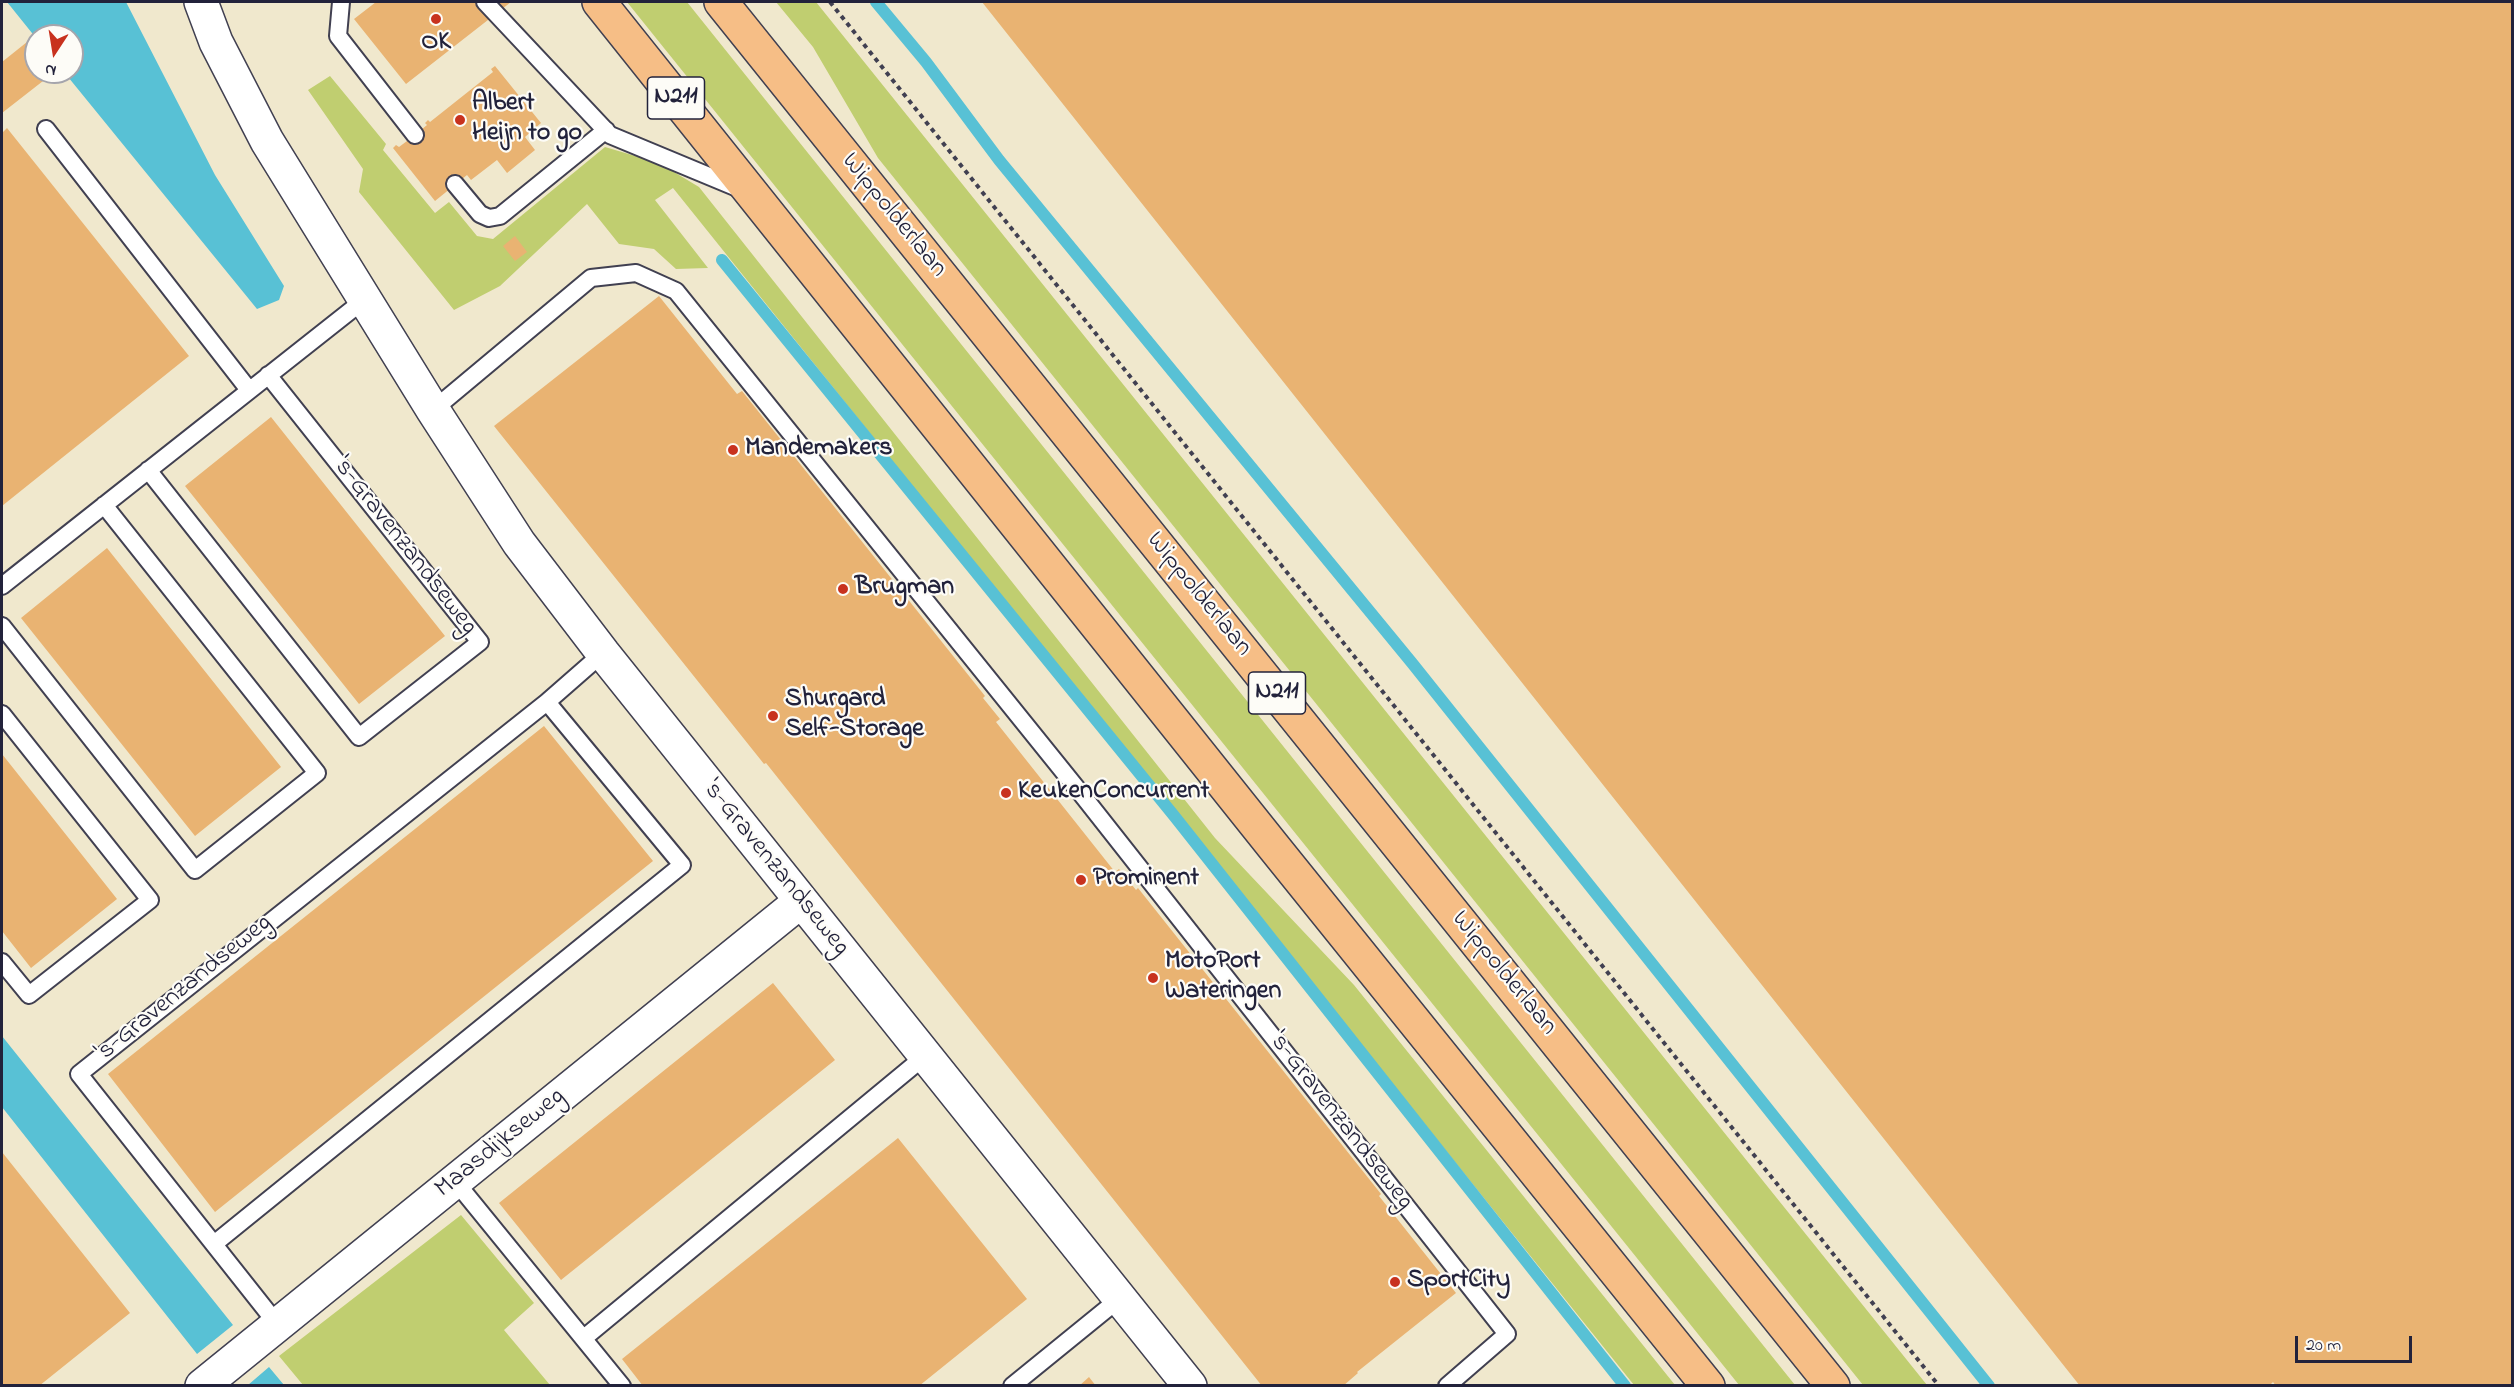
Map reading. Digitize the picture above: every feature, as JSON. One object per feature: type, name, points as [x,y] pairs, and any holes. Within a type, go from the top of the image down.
[{"type":"main road","name":"N211","points":[[598,2],[1708,1386]]},
{"type":"main road","name":"Wippolderlaan","points":[[721,2],[1833,1386]]},
{"type":"street","name":"'s-Gravenzandseweg","points":[[201,2],[216,42],[267,141],[364,300],[519,543],[603,653],[1190,1386]]},
{"type":"street","name":"Maasdijkseweg","points":[[202,1386],[801,901]]},
{"type":"lane","points":[[341,2],[338,36],[415,135]]},
{"type":"lane","points":[[485,2],[610,135],[754,195]]},
{"type":"lane","points":[[46,129],[249,390]]},
{"type":"lane","points":[[455,184],[480,214],[489,218],[500,216],[606,130]]},
{"type":"lane","name":"'s-Gravenzandseweg","points":[[433,410],[591,278],[636,273],[676,291],[1079,791],[1507,1334],[1447,1386]]},
{"type":"lane","points":[[2,586],[364,300]]},
{"type":"lane","name":"'s-Gravenzandseweg","points":[[148,471],[359,737],[480,642],[268,375]]},
{"type":"lane","points":[[2,626],[195,870],[316,773],[104,505]]},
{"type":"lane","name":"'s-Gravenzandseweg","points":[[277,1324],[79,1074],[547,702],[603,653]]},
{"type":"lane","points":[[214,1244],[682,865],[547,702]]},
{"type":"lane","points":[[2,714],[150,900],[29,995],[2,962]]},
{"type":"lane","points":[[584,1338],[926,1056]]},
{"type":"lane","points":[[456,1181],[622,1386]]},
{"type":"lane","points":[[1012,1386],[1119,1299]]},
{"type":"path","points":[[831,2],[1940,1386]]},
{"type":"green space","points":[[627,2],[687,2],[1795,1385],[1739,1385]]},
{"type":"green space","points":[[776,2],[816,2],[1927,1385],[1863,1385],[878,158],[813,47]]},
{"type":"green space","points":[[330,76],[386,144],[383,150],[435,213],[449,202],[477,236],[493,239],[605,147],[659,163],[699,187],[1215,838],[1354,985],[1675,1385],[1634,1385],[673,188],[655,200],[708,268],[676,269],[654,249],[619,244],[587,204],[500,286],[454,310],[359,192],[363,169],[308,90]]},
{"type":"green space","points":[[461,1215],[534,1303],[504,1330],[550,1385],[303,1385],[279,1356]]},
{"type":"water","points":[[7,2],[126,2],[215,175],[284,286],[279,300],[257,309],[74,84],[84,84],[84,24],[25,24]]},
{"type":"water","points":[[2,1036],[233,1325],[197,1354],[2,1107]]},
{"type":"water","points":[[269,1367],[284,1385],[248,1385]]},
{"type":"building","points":[[376,2],[511,2],[406,84],[354,19]]},
{"type":"building","points":[[982,2],[2512,2],[2512,1386],[2276,1386],[2273,1382],[2269,1386],[2080,1386]]},
{"type":"building","points":[[24,44],[24,84],[39,84],[2,113],[2,62]]},
{"type":"building","points":[[495,66],[541,123],[525,137],[535,150],[507,173],[497,160],[471,180],[467,175],[435,201],[393,148],[396,145],[399,147],[415,135],[427,125],[425,123],[428,120],[430,122],[493,72],[491,69]]},
{"type":"building","points":[[7,128],[189,356],[2,506],[2,133]]},
{"type":"building","points":[[515,236],[527,252],[515,261],[503,246]]},
{"type":"building","points":[[659,296],[737,394],[742,391],[985,696],[983,698],[1000,719],[996,722],[1115,872],[1119,869],[1136,890],[1138,888],[1381,1194],[1379,1196],[1456,1293],[1357,1372],[1343,1386],[1262,1386],[766,763],[764,764],[494,426]]},
{"type":"building","points":[[271,417],[445,636],[359,704],[185,486]]},
{"type":"building","points":[[107,548],[281,767],[195,836],[21,618]]},
{"type":"building","points":[[544,726],[653,861],[215,1212],[108,1074]]},
{"type":"building","points":[[2,754],[117,899],[31,968],[2,931]]},
{"type":"building","points":[[773,983],[835,1060],[561,1280],[499,1203]]},
{"type":"building","points":[[898,1138],[1027,1299],[919,1386],[643,1386],[622,1359]]},
{"type":"building","points":[[2,1152],[130,1313],[39,1386],[2,1386]]},
{"type":"building","points":[[1089,1377],[1096,1386],[1079,1386]]},
{"type":"waterway","points":[[876,2],[926,62],[999,160],[1412,663],[1989,1386]]},
{"type":"waterway","points":[[722,260],[1175,817],[1625,1386]]},
{"type":"place","name":"OK","points":[[436,19]]},
{"type":"place","name":"Albert Heijn to go","points":[[460,120]]},
{"type":"place","name":"Mandemakers","points":[[733,450]]},
{"type":"place","name":"Brugman","points":[[843,589]]},
{"type":"place","name":"Shurgard Self-Storage","points":[[773,716]]},
{"type":"place","name":"KeukenConcurrent","points":[[1006,793]]},
{"type":"place","name":"Prominent","points":[[1081,880]]},
{"type":"place","name":"MotoPort Wateringen","points":[[1153,978]]},
{"type":"place","name":"SportCity","points":[[1395,1282]]}]
